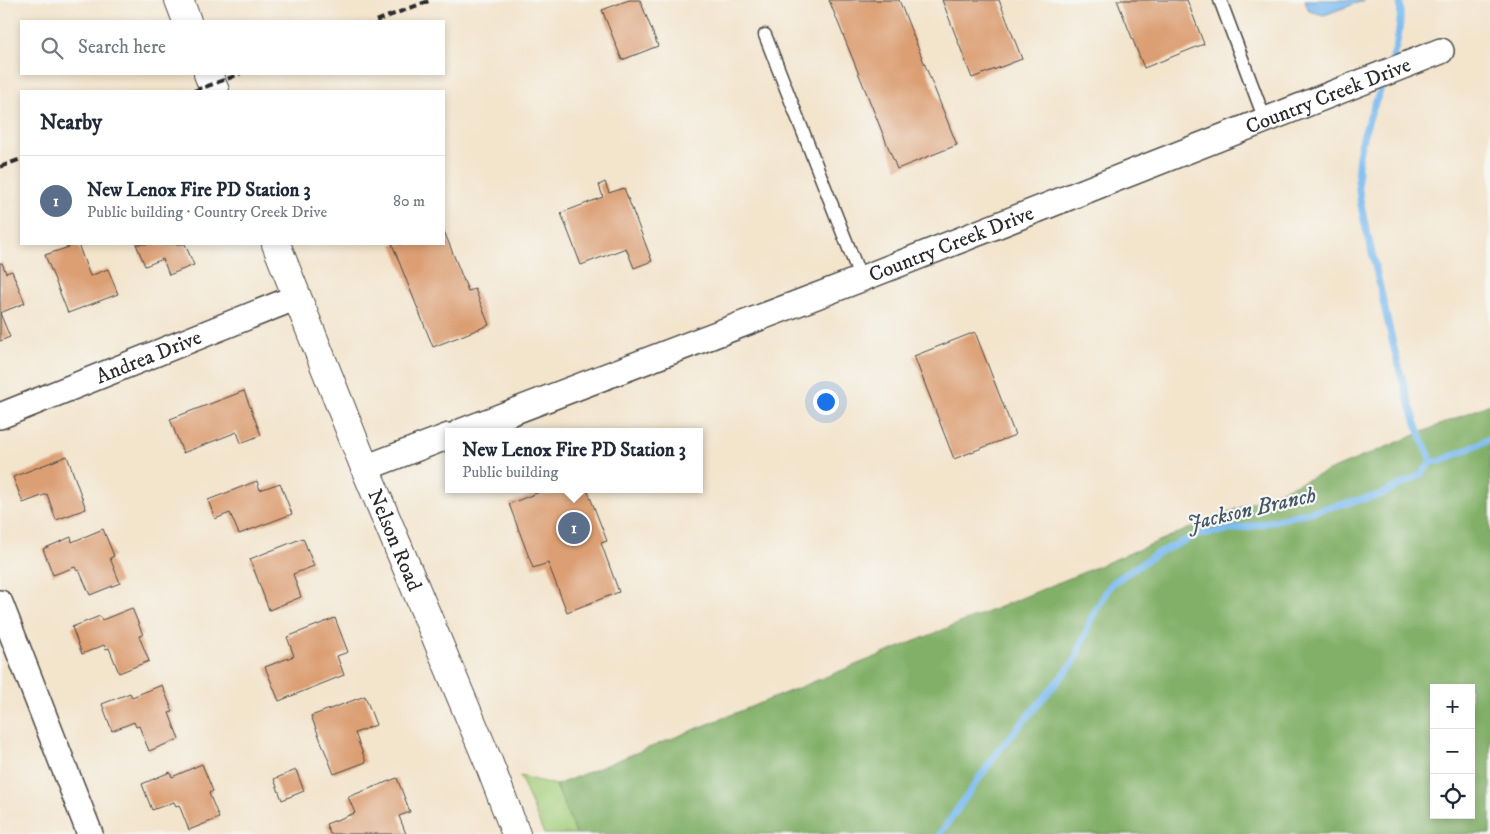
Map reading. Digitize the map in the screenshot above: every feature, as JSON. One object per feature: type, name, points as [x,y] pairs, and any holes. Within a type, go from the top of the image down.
[{"type":"street","points":[[179,0],[187,20]]},
{"type":"street","name":"Country Creek Drive","points":[[470,428],[861,279],[1441,51]]},
{"type":"street","points":[[208,75],[215,90]]},
{"type":"street","name":"Nelson Road","points":[[276,245],[365,468],[488,761],[516,834]]},
{"type":"street","name":"Andrea Drive","points":[[0,416],[297,297]]},
{"type":"street","points":[[365,468],[445,438]]},
{"type":"street","points":[[0,603],[90,834]]},
{"type":"lane","points":[[1220,0],[1265,120]]},
{"type":"lane","points":[[765,35],[861,279]]},
{"type":"green space","points":[[1490,404],[1490,834],[576,834],[556,785],[990,611]]},
{"type":"green space","points":[[520,776],[556,785],[576,834],[544,834]]},
{"type":"water","points":[[1305,0],[1365,0],[1324,15],[1309,11]]},
{"type":"building","points":[[629,0],[640,0],[658,46],[622,60],[602,10]]},
{"type":"building","points":[[829,0],[899,0],[957,145],[897,169]]},
{"type":"building","points":[[942,0],[999,0],[1022,59],[972,78]]},
{"type":"building","points":[[1117,0],[1187,0],[1204,44],[1144,68]]},
{"type":"building","points":[[605,182],[609,193],[624,188],[652,261],[634,268],[626,248],[581,265],[561,213],[603,197],[599,185]]},
{"type":"building","points":[[445,234],[468,291],[475,289],[489,325],[433,347],[392,245],[445,245]]},
{"type":"building","points":[[78,245],[90,276],[108,269],[118,294],[68,313],[45,255]]},
{"type":"building","points":[[136,245],[185,245],[194,265],[169,275],[163,259],[145,266]]},
{"type":"building","points":[[0,263],[2,263],[6,273],[12,271],[25,303],[0,313]]},
{"type":"building","points":[[0,313],[10,337],[0,341]]},
{"type":"building","points":[[975,332],[1015,435],[954,459],[914,356]]},
{"type":"building","points":[[244,391],[261,435],[241,443],[237,432],[183,453],[170,419]]},
{"type":"building","points":[[67,456],[86,509],[56,520],[47,494],[23,503],[13,477]]},
{"type":"building","points":[[257,481],[260,490],[280,483],[292,514],[239,534],[230,513],[215,519],[208,500]]},
{"type":"building","points":[[537,493],[589,493],[607,541],[601,543],[619,592],[567,612],[548,563],[533,568],[509,504]]},
{"type":"building","points":[[103,529],[114,556],[110,558],[120,583],[90,595],[79,570],[77,571],[75,567],[53,575],[43,549],[71,537],[72,542]]},
{"type":"building","points":[[303,538],[314,566],[293,574],[301,597],[269,610],[250,559]]},
{"type":"building","points":[[132,608],[143,635],[139,636],[149,661],[119,673],[109,648],[106,649],[104,645],[82,654],[72,627],[100,616],[102,620]]},
{"type":"building","points":[[335,618],[348,652],[337,656],[344,675],[279,701],[265,667],[294,656],[287,637]]},
{"type":"building","points":[[162,685],[173,712],[169,713],[179,739],[149,751],[139,726],[136,727],[134,722],[112,731],[102,704],[130,693],[132,697]]},
{"type":"building","points":[[365,696],[376,725],[355,733],[366,762],[334,774],[311,716]]},
{"type":"building","points":[[202,764],[213,791],[209,793],[219,818],[189,830],[179,805],[176,806],[174,802],[152,810],[142,784],[170,772],[172,777]]},
{"type":"building","points":[[296,770],[304,791],[282,800],[274,779]]},
{"type":"building","points":[[397,778],[410,812],[399,816],[406,834],[330,834],[326,824],[355,813],[348,797]]},
{"type":"waterway","points":[[1391,63],[1399,32],[1400,0]]},
{"type":"waterway","points":[[1384,80],[1366,127],[1361,146],[1358,183],[1365,225],[1398,365],[1413,414],[1432,462]]},
{"type":"waterway","name":"Jackson Branch","points":[[940,834],[999,750],[1074,662],[1092,617],[1111,584],[1156,554],[1197,535],[1248,527],[1380,495],[1420,475],[1432,462],[1441,461],[1490,439]]},
{"type":"railway","points":[[379,20],[431,0]]},
{"type":"railway","points":[[197,90],[237,75]]},
{"type":"railway","points":[[0,167],[20,159]]},
{"type":"place","name":"New Lenox Fire PD Station 3","points":[[574,528]]}]
